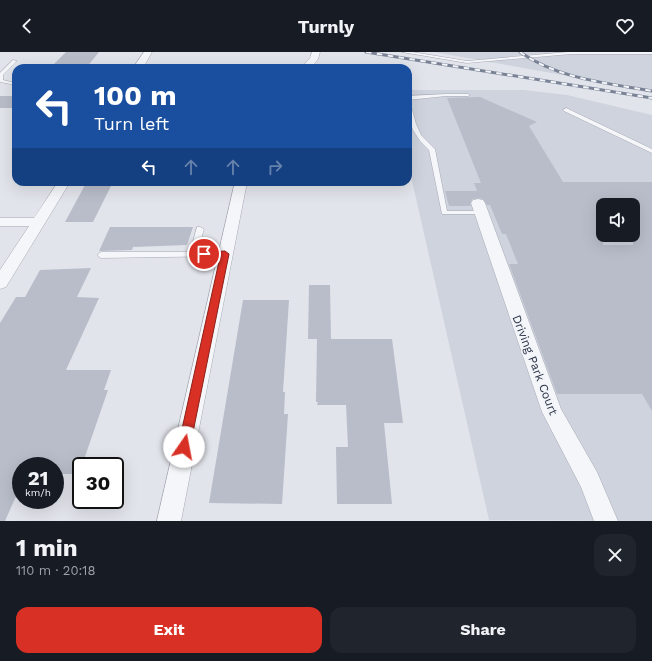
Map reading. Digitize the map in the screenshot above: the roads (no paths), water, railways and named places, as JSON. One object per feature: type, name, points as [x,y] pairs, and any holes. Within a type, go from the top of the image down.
[{"type":"street","points":[[140,64],[148,52]]},
{"type":"street","points":[[310,64],[314,59],[316,52]]},
{"type":"street","points":[[0,283],[62,186]]},
{"type":"street","points":[[169,521],[240,186]]},
{"type":"street","name":"Driving Park Court","points":[[479,208],[552,412],[589,480],[606,521]]},
{"type":"street","points":[[0,222],[39,222]]},
{"type":"lane","points":[[404,52],[467,62],[572,53],[652,53]]},
{"type":"lane","points":[[12,64],[15,61]]},
{"type":"lane","points":[[12,64],[2,75],[1,82],[12,83]]},
{"type":"lane","points":[[412,98],[468,95]]},
{"type":"lane","points":[[566,110],[652,151]]},
{"type":"lane","points":[[412,120],[415,130],[423,143],[432,149],[444,213],[479,208]]},
{"type":"lane","points":[[193,254],[200,229]]},
{"type":"lane","points":[[101,255],[225,254]]},
{"type":"railway","points":[[366,52],[652,98]]},
{"type":"railway","points":[[520,52],[550,68],[583,79],[652,91]]}]
